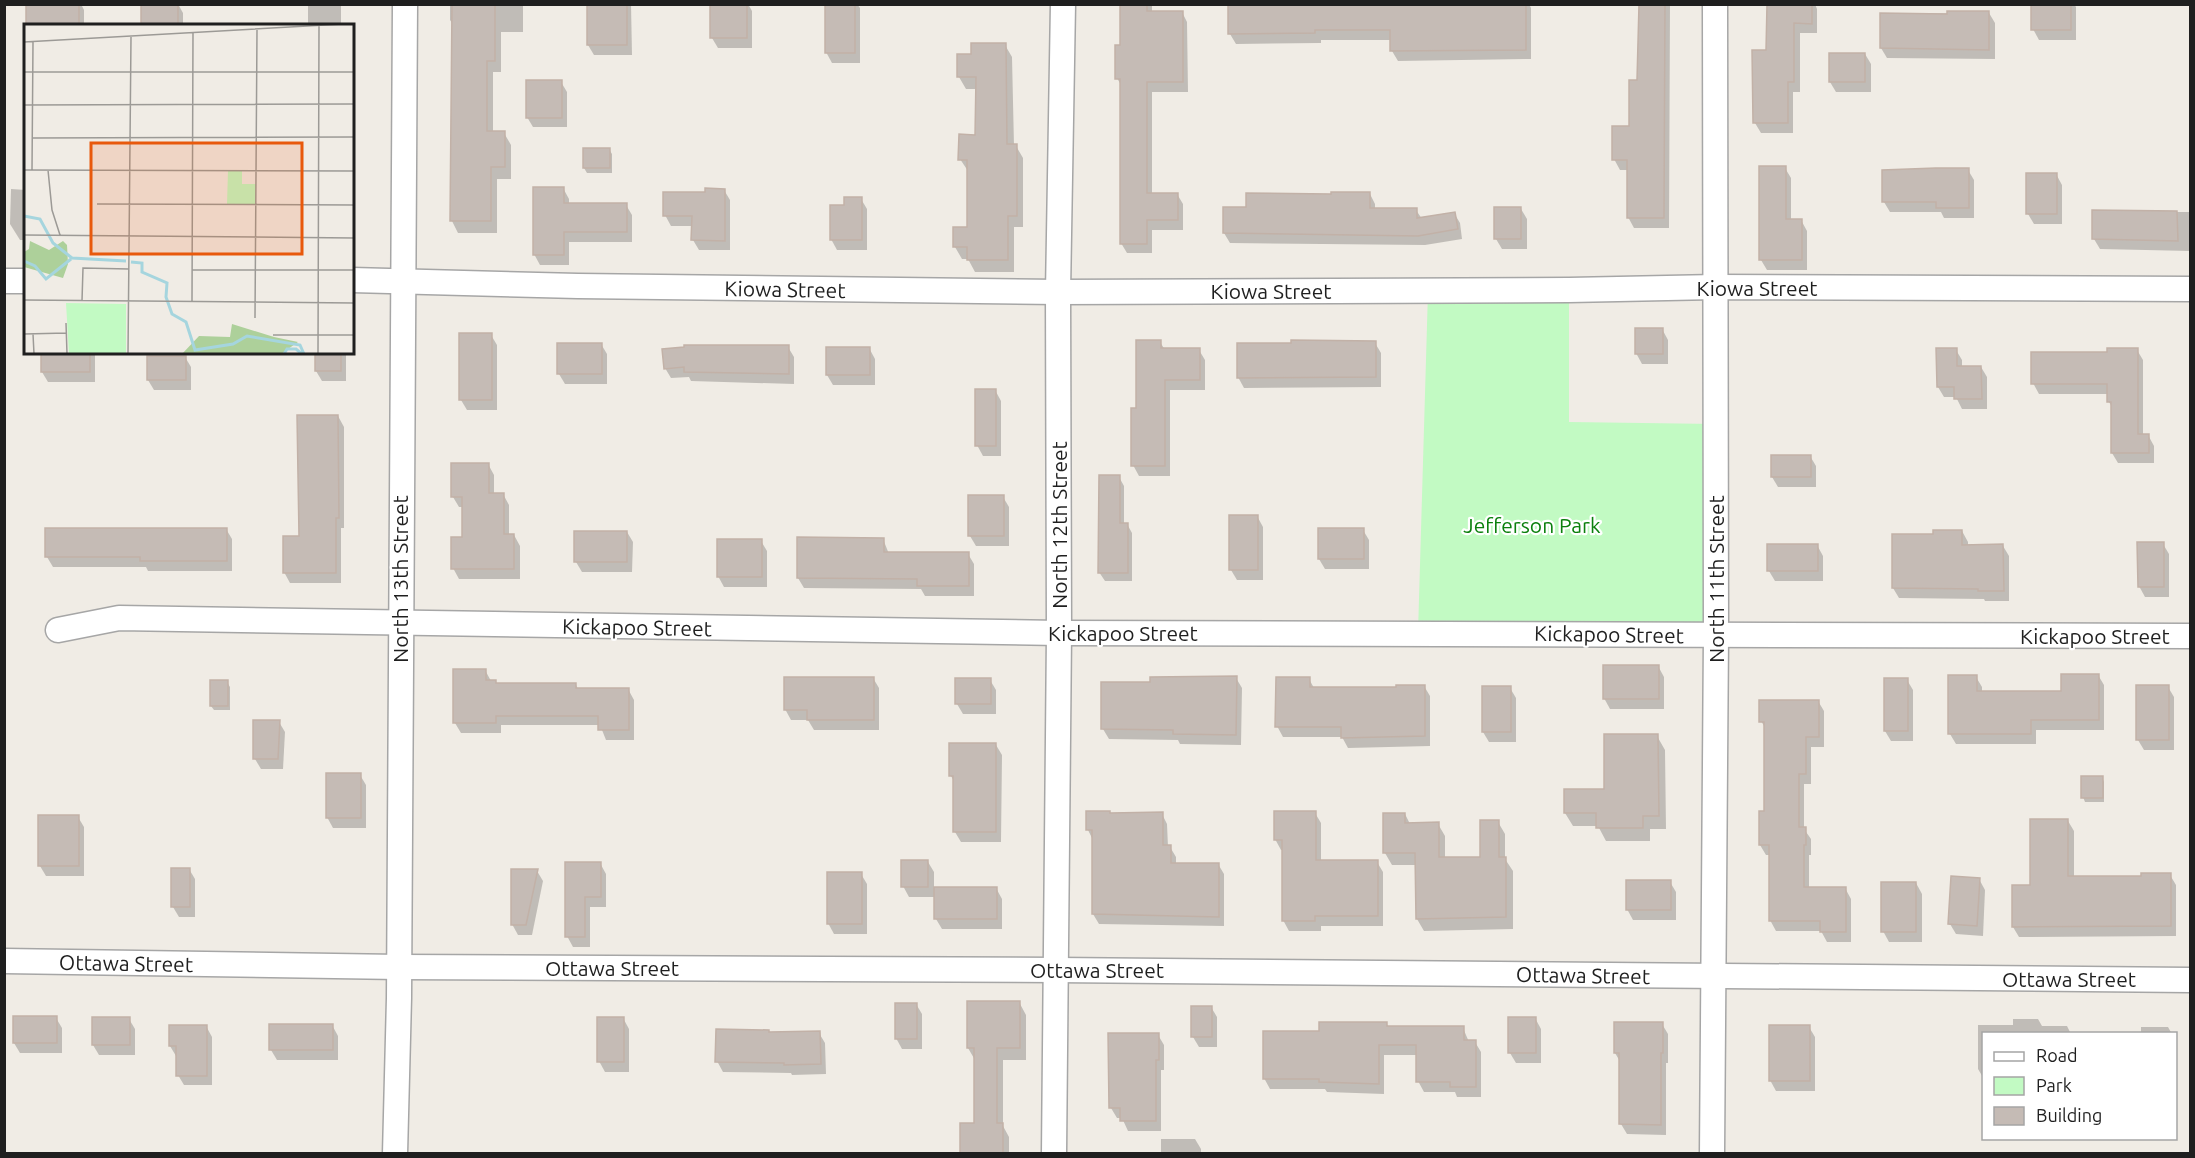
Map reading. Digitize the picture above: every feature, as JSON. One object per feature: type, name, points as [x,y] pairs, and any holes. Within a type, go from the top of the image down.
[{"type":"street","name":"North 13th Street","points":[[395,1154],[399,967],[405,4]]},
{"type":"street","name":"North 12th Street","points":[[1054,1154],[1059,633],[1058,292],[1063,4]]},
{"type":"street","name":"North 11th Street","points":[[1712,1154],[1716,635],[1715,4]]},
{"type":"street","name":"Kiowa Street","points":[[354,280],[578,286],[1058,292],[1716,287],[2190,289]]},
{"type":"street","points":[[4,281],[24,281]]},
{"type":"street","name":"Kickapoo Street","points":[[58,630],[119,618],[1059,633],[2190,636]]},
{"type":"street","name":"Ottawa Street","points":[[4,961],[399,967],[2190,980]]},
{"type":"green space","name":"Jefferson Park","points":[[1569,290],[1569,422],[1716,424],[1716,635],[1418,633],[1428,291]]},
{"type":"building","points":[[26,4],[79,4],[79,24],[26,24]]},
{"type":"building","points":[[141,4],[178,4],[178,24],[141,24]]},
{"type":"building","points":[[452,4],[495,4],[495,61],[487,61],[487,131],[505,131],[505,167],[491,167],[491,221],[450,221]]},
{"type":"building","points":[[587,4],[627,4],[627,45],[587,45]]},
{"type":"building","points":[[710,4],[747,4],[747,38],[710,38]]},
{"type":"building","points":[[825,4],[855,4],[855,53],[825,53]]},
{"type":"building","points":[[1120,4],[1147,4],[1147,11],[1183,11],[1183,82],[1147,82],[1147,193],[1178,193],[1178,220],[1147,220],[1147,244],[1120,244],[1120,79],[1115,79],[1115,45],[1120,45]]},
{"type":"building","points":[[1228,4],[1526,4],[1526,50],[1390,51],[1390,30],[1315,30],[1315,33],[1228,34]]},
{"type":"building","points":[[1639,4],[1665,4],[1664,218],[1627,218],[1627,160],[1612,160],[1612,126],[1629,126],[1629,80],[1637,80]]},
{"type":"building","points":[[1767,4],[1812,4],[1812,24],[1794,23],[1794,82],[1788,82],[1788,123],[1753,123],[1752,50],[1766,50]]},
{"type":"building","points":[[2031,4],[2071,4],[2071,30],[2031,30]]},
{"type":"building","points":[[1947,11],[1989,11],[1989,50],[1880,48],[1880,13],[1947,14]]},
{"type":"building","points":[[971,43],[1006,43],[1007,144],[1017,144],[1017,216],[1008,216],[1008,260],[967,260],[967,247],[953,247],[953,227],[967,227],[967,160],[958,160],[959,134],[975,135],[976,77],[957,77],[957,54],[971,54]]},
{"type":"building","points":[[1829,53],[1865,53],[1865,82],[1829,82]]},
{"type":"building","points":[[526,80],[562,80],[562,118],[526,118]]},
{"type":"building","points":[[583,148],[610,148],[610,168],[583,168]]},
{"type":"building","points":[[1759,166],[1786,166],[1786,219],[1802,219],[1802,260],[1759,260]]},
{"type":"building","points":[[1969,168],[1969,208],[1936,208],[1936,202],[1882,202],[1882,170]]},
{"type":"building","points":[[2026,173],[2057,173],[2057,214],[2026,214]]},
{"type":"building","points":[[533,187],[564,187],[564,203],[627,203],[627,232],[564,232],[564,255],[533,255]]},
{"type":"building","points":[[705,188],[725,189],[725,241],[691,240],[692,216],[663,216],[663,192],[705,192]]},
{"type":"building","points":[[1331,192],[1370,192],[1370,208],[1417,208],[1417,218],[1455,212],[1458,229],[1418,236],[1223,233],[1223,207],[1246,207],[1246,193],[1331,194]]},
{"type":"building","points":[[844,197],[862,197],[862,240],[830,240],[830,205],[844,205]]},
{"type":"building","points":[[1494,207],[1521,207],[1521,239],[1494,239]]},
{"type":"building","points":[[2092,210],[2177,211],[2178,241],[2092,239]]},
{"type":"building","points":[[1635,328],[1663,328],[1663,354],[1635,354]]},
{"type":"building","points":[[459,333],[492,333],[492,400],[459,400]]},
{"type":"building","points":[[1136,340],[1161,340],[1161,348],[1200,348],[1200,380],[1165,380],[1165,466],[1131,466],[1131,408],[1136,408]]},
{"type":"building","points":[[1291,340],[1376,341],[1376,377],[1237,378],[1237,343],[1291,343]]},
{"type":"building","points":[[557,343],[602,343],[602,374],[557,374]]},
{"type":"building","points":[[684,345],[789,345],[789,374],[684,372],[684,367],[664,369],[662,349],[684,347]]},
{"type":"building","points":[[826,347],[870,347],[870,375],[826,375]]},
{"type":"building","points":[[1936,348],[1957,348],[1957,366],[1981,366],[1982,399],[1954,399],[1954,387],[1937,387]]},
{"type":"building","points":[[2107,348],[2138,348],[2138,434],[2149,434],[2149,453],[2111,453],[2111,402],[2107,402],[2107,384],[2031,384],[2031,352],[2107,352]]},
{"type":"building","points":[[41,354],[90,354],[90,372],[41,372]]},
{"type":"building","points":[[315,354],[341,354],[341,371],[315,371]]},
{"type":"building","points":[[147,356],[186,356],[186,380],[147,380]]},
{"type":"building","points":[[975,389],[996,389],[996,446],[975,446]]},
{"type":"building","points":[[297,415],[338,415],[339,518],[336,518],[336,573],[283,573],[283,536],[299,536]]},
{"type":"building","points":[[1771,455],[1811,455],[1811,477],[1771,477]]},
{"type":"building","points":[[451,463],[489,463],[489,493],[504,493],[504,534],[514,534],[514,569],[451,569],[451,537],[462,537],[462,497],[451,497]]},
{"type":"building","points":[[1099,475],[1120,475],[1120,523],[1128,523],[1128,573],[1098,573]]},
{"type":"building","points":[[968,495],[1004,495],[1004,536],[968,536]]},
{"type":"building","points":[[1229,515],[1258,515],[1258,570],[1229,570]]},
{"type":"building","points":[[45,528],[227,528],[227,561],[140,561],[140,557],[45,557]]},
{"type":"building","points":[[1318,528],[1364,528],[1364,559],[1318,559]]},
{"type":"building","points":[[1933,530],[1962,530],[1962,545],[2003,544],[2004,591],[1892,588],[1892,534],[1933,534]]},
{"type":"building","points":[[574,531],[627,531],[627,562],[574,562]]},
{"type":"building","points":[[797,537],[884,538],[884,552],[969,552],[969,586],[917,586],[917,579],[797,578]]},
{"type":"building","points":[[717,539],[762,539],[762,577],[717,577]]},
{"type":"building","points":[[2137,542],[2164,542],[2164,587],[2138,587]]},
{"type":"building","points":[[1767,544],[1818,544],[1818,571],[1767,571]]},
{"type":"building","points":[[1603,665],[1659,665],[1659,699],[1603,699]]},
{"type":"building","points":[[453,669],[486,669],[486,680],[496,680],[496,683],[576,683],[576,688],[629,688],[629,730],[598,730],[598,716],[496,716],[496,723],[453,723]]},
{"type":"building","points":[[2061,674],[2099,674],[2099,720],[2031,720],[2031,734],[1948,734],[1948,675],[1977,675],[1977,691],[2061,691]]},
{"type":"building","points":[[1237,676],[1236,735],[1173,734],[1173,730],[1101,729],[1101,682],[1150,682],[1150,677]]},
{"type":"building","points":[[784,677],[874,677],[874,720],[807,720],[807,710],[784,710]]},
{"type":"building","points":[[1276,677],[1310,677],[1310,687],[1425,685],[1425,736],[1341,738],[1341,727],[1275,727]]},
{"type":"building","points":[[955,678],[991,678],[991,704],[955,704]]},
{"type":"building","points":[[1884,678],[1908,678],[1908,731],[1884,731]]},
{"type":"building","points":[[210,680],[228,680],[228,706],[210,706]]},
{"type":"building","points":[[2136,685],[2169,685],[2169,740],[2136,740]]},
{"type":"building","points":[[1482,686],[1511,686],[1511,732],[1482,732]]},
{"type":"building","points":[[1759,700],[1819,700],[1819,737],[1806,737],[1806,774],[1799,774],[1799,827],[1806,827],[1804,887],[1846,887],[1846,932],[1820,932],[1820,921],[1769,921],[1769,845],[1759,845],[1759,811],[1764,811],[1764,722],[1759,722]]},
{"type":"building","points":[[253,720],[280,720],[278,759],[253,759]]},
{"type":"building","points":[[1604,734],[1658,734],[1659,816],[1643,816],[1643,828],[1596,828],[1596,813],[1564,813],[1564,789],[1604,789]]},
{"type":"building","points":[[949,743],[996,743],[996,832],[953,832],[953,776],[949,776]]},
{"type":"building","points":[[326,773],[361,773],[361,818],[326,818]]},
{"type":"building","points":[[2081,776],[2103,776],[2103,798],[2081,798]]},
{"type":"building","points":[[1086,811],[1163,812],[1163,845],[1171,845],[1171,863],[1219,863],[1219,917],[1092,914],[1092,830],[1086,830]]},
{"type":"building","points":[[1274,811],[1316,811],[1316,860],[1378,860],[1378,916],[1315,916],[1315,921],[1282,921],[1282,840],[1274,840]]},
{"type":"building","points":[[1383,813],[1405,813],[1405,823],[1439,822],[1439,857],[1480,857],[1480,820],[1499,820],[1499,857],[1506,857],[1506,917],[1416,919],[1415,853],[1383,853]]},
{"type":"building","points":[[38,815],[79,815],[79,866],[38,866]]},
{"type":"building","points":[[2030,819],[2068,819],[2068,876],[2141,876],[2141,873],[2171,873],[2171,926],[2012,927],[2012,885],[2030,885]]},
{"type":"building","points":[[901,860],[928,860],[928,887],[901,887]]},
{"type":"building","points":[[565,862],[601,862],[601,897],[585,897],[585,937],[565,937]]},
{"type":"building","points":[[171,868],[190,868],[190,907],[171,907]]},
{"type":"building","points":[[511,869],[538,869],[526,925],[511,925]]},
{"type":"building","points":[[827,872],[862,872],[862,924],[827,924]]},
{"type":"building","points":[[1951,876],[1980,878],[1977,926],[1948,924]]},
{"type":"building","points":[[1626,880],[1671,880],[1671,910],[1626,910]]},
{"type":"building","points":[[1881,882],[1916,882],[1916,932],[1881,932]]},
{"type":"building","points":[[934,887],[997,887],[997,919],[934,919]]},
{"type":"building","points":[[967,1001],[1020,1001],[1020,1048],[997,1048],[997,1123],[1003,1123],[1003,1154],[960,1154],[960,1123],[974,1123],[974,1048],[967,1048]]},
{"type":"building","points":[[895,1003],[917,1003],[917,1039],[895,1039]]},
{"type":"building","points":[[1191,1006],[1212,1006],[1212,1037],[1191,1037]]},
{"type":"building","points":[[13,1016],[57,1016],[57,1043],[13,1043]]},
{"type":"building","points":[[92,1017],[130,1017],[130,1045],[92,1045]]},
{"type":"building","points":[[597,1017],[624,1017],[624,1062],[597,1062]]},
{"type":"building","points":[[1508,1017],[1536,1017],[1536,1053],[1508,1053]]},
{"type":"building","points":[[1319,1022],[1387,1022],[1387,1026],[1464,1026],[1464,1040],[1476,1040],[1476,1087],[1450,1087],[1450,1082],[1416,1082],[1416,1045],[1379,1045],[1379,1084],[1319,1082],[1319,1079],[1263,1079],[1263,1031],[1319,1031]]},
{"type":"building","points":[[1614,1022],[1663,1022],[1661,1125],[1619,1124],[1619,1053],[1614,1053]]},
{"type":"building","points":[[269,1024],[333,1024],[333,1050],[269,1050]]},
{"type":"building","points":[[169,1025],[207,1025],[207,1076],[176,1076],[176,1046],[169,1046]]},
{"type":"building","points":[[1769,1025],[1810,1025],[1810,1081],[1769,1081]]},
{"type":"building","points":[[716,1029],[769,1030],[769,1032],[820,1031],[821,1064],[715,1062]]},
{"type":"building","points":[[1108,1033],[1159,1033],[1159,1060],[1156,1060],[1156,1121],[1120,1121],[1120,1108],[1109,1108]]}]
